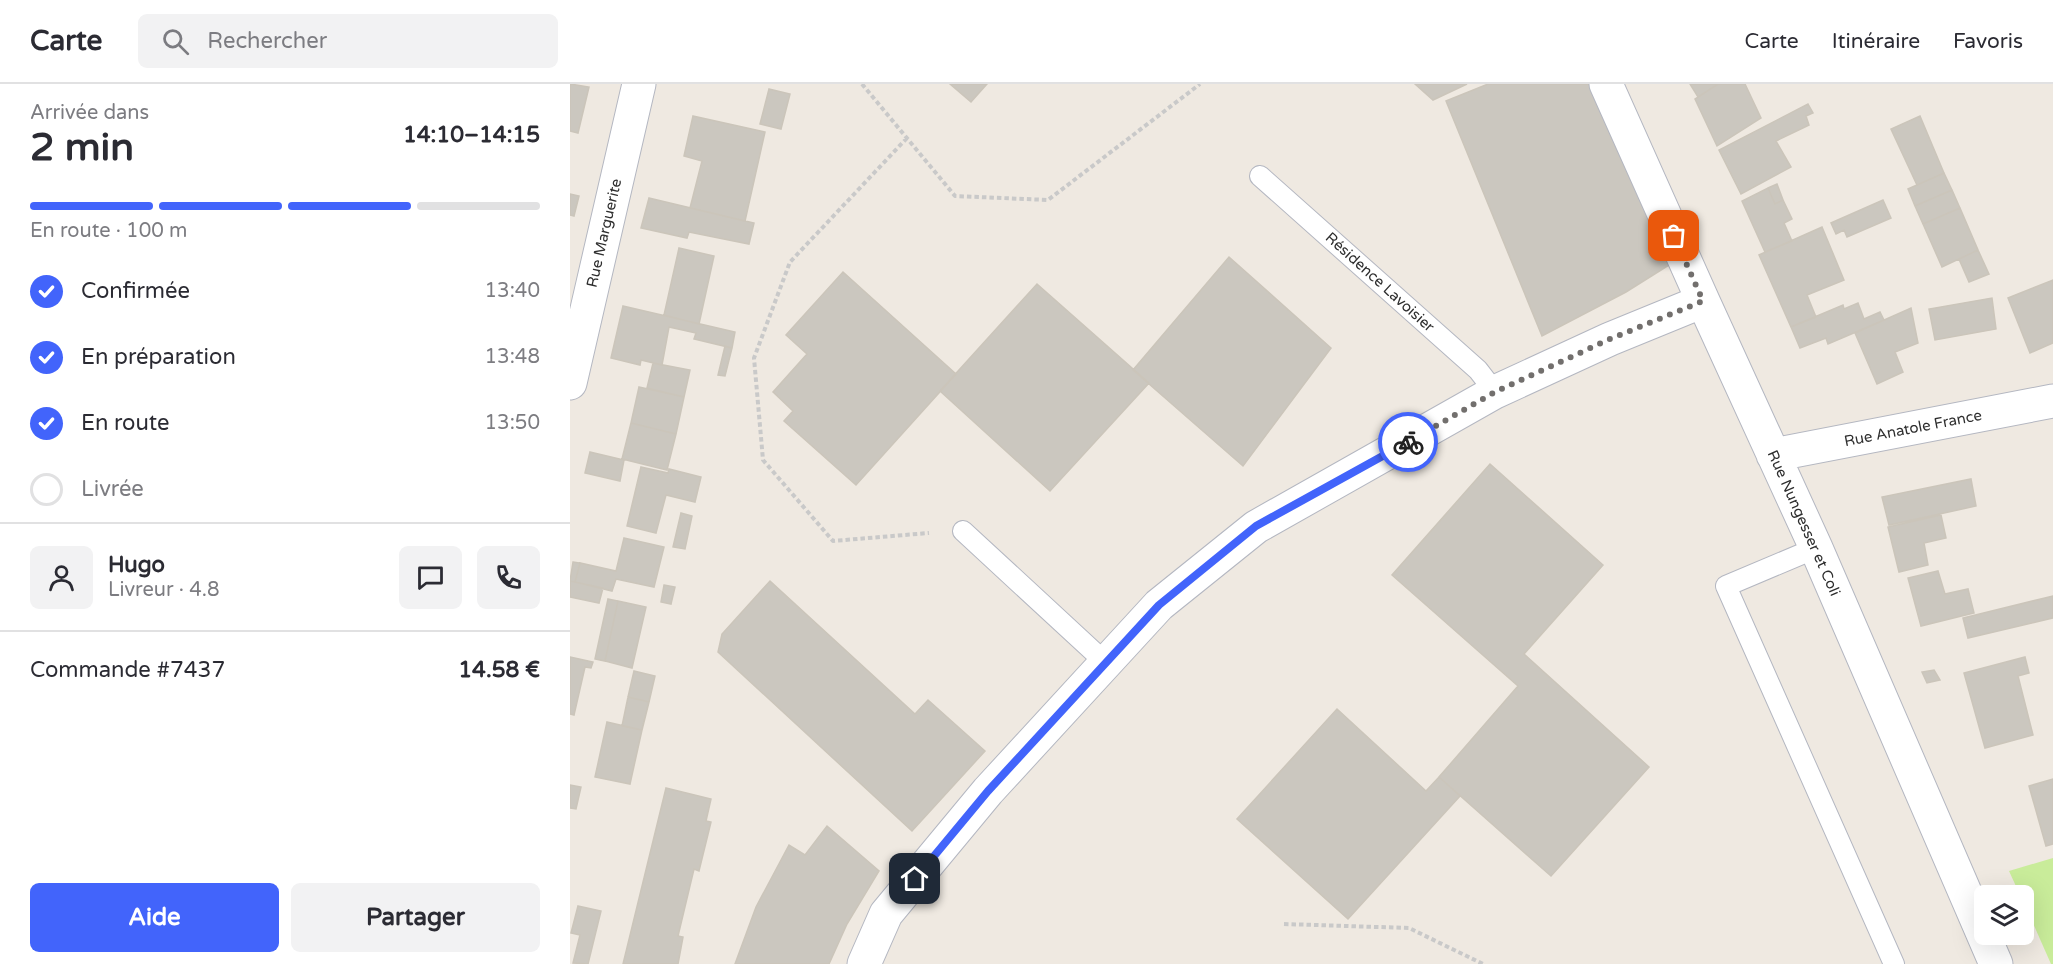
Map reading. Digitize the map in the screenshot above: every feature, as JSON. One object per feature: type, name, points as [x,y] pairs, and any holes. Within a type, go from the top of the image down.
[{"type":"street","name":"Rue Marguerite","points":[[570,383],[639,84]]},
{"type":"street","name":"Rue Nungesser et Coli","points":[[1606,84],[1816,548],[1996,964]]},
{"type":"street","points":[[864,964],[886,914],[988,791],[1159,605],[1256,526],[1495,392],[1610,339],[1703,301]]},
{"type":"street","name":"Rue Anatole France","points":[[1773,455],[2053,401]]},
{"type":"lane","name":"Résidence Lavoisier","points":[[1260,176],[1478,370],[1495,392]]},
{"type":"lane","points":[[963,531],[1107,664]]},
{"type":"lane","points":[[1816,548],[1726,586],[1894,964]]},
{"type":"path","points":[[862,84],[955,196],[1048,200],[1200,84]]},
{"type":"path","points":[[907,138],[790,262],[754,358],[763,460],[833,541],[963,531]]},
{"type":"path","points":[[1284,924],[1409,928],[1484,964]]},
{"type":"green space","points":[[2053,858],[2053,964],[2034,926],[2034,885],[2015,885],[2009,871]]},
{"type":"building","points":[[570,84],[589,87],[578,133],[570,131]]},
{"type":"building","points":[[950,84],[987,84],[971,102]]},
{"type":"building","points":[[1415,84],[1467,84],[1433,100]]},
{"type":"building","points":[[1488,84],[1592,84],[1674,262],[1626,292],[1542,336],[1446,101]]},
{"type":"building","points":[[1690,84],[1718,84],[1698,97]]},
{"type":"building","points":[[1718,84],[1745,84],[1761,118],[1717,146],[1695,99]]},
{"type":"building","points":[[769,89],[790,94],[781,129],[760,124]]},
{"type":"building","points":[[1808,104],[1813,113],[1806,116],[1809,125],[1776,141],[1791,167],[1741,194],[1719,150]]},
{"type":"building","points":[[693,116],[765,132],[745,221],[690,208],[702,161],[684,156]]},
{"type":"building","points":[[1920,116],[1944,173],[1917,185],[1891,129]]},
{"type":"building","points":[[1944,173],[1952,190],[1915,206],[1908,189]]},
{"type":"building","points":[[1777,184],[1783,200],[1775,204],[1768,188]]},
{"type":"building","points":[[1768,188],[1775,204],[1783,200],[1792,219],[1784,223],[1792,241],[1765,252],[1742,201]]},
{"type":"building","points":[[1952,190],[1960,208],[1923,224],[1915,206]]},
{"type":"building","points":[[570,194],[579,196],[574,216],[570,215]]},
{"type":"building","points":[[649,198],[754,223],[749,244],[689,232],[687,238],[641,228]]},
{"type":"building","points":[[1883,200],[1891,218],[1847,237],[1844,230],[1836,234],[1831,223]]},
{"type":"building","points":[[1960,208],[1978,250],[1942,267],[1923,224]]},
{"type":"building","points":[[1822,227],[1844,280],[1807,295],[1816,317],[1791,327],[1759,255]]},
{"type":"building","points":[[679,248],[714,256],[699,324],[664,315]]},
{"type":"building","points":[[1978,250],[1989,274],[1969,282],[1959,259]]},
{"type":"building","points":[[1229,257],[1331,348],[1243,466],[1133,370]]},
{"type":"building","points":[[843,272],[956,374],[856,485],[784,421],[793,411],[773,392],[807,354],[786,335]]},
{"type":"building","points":[[2053,280],[2053,343],[2030,353],[2008,298]]},
{"type":"building","points":[[1037,284],[1149,383],[1050,491],[940,391]]},
{"type":"building","points":[[1992,298],[1996,329],[1935,340],[1929,309]]},
{"type":"building","points":[[1858,303],[1864,319],[1880,312],[1884,320],[1828,344],[1826,338],[1800,348],[1791,327],[1843,305],[1844,309]]},
{"type":"building","points":[[623,306],[735,332],[732,348],[694,339],[696,333],[669,327],[662,365],[641,360],[640,365],[611,358]]},
{"type":"building","points":[[1911,308],[1918,343],[1895,352],[1903,372],[1877,384],[1855,333]]},
{"type":"building","points":[[725,346],[732,348],[725,376],[718,375]]},
{"type":"building","points":[[653,363],[690,370],[684,397],[647,388]]},
{"type":"building","points":[[639,387],[684,397],[676,434],[631,423]]},
{"type":"building","points":[[631,423],[676,434],[667,470],[622,459]]},
{"type":"building","points":[[590,452],[624,460],[620,481],[585,473]]},
{"type":"building","points":[[1490,464],[1603,565],[1524,654],[1649,767],[1551,876],[1439,777],[1518,686],[1392,575]]},
{"type":"building","points":[[641,467],[668,473],[669,469],[701,477],[695,502],[666,495],[656,533],[627,526]]},
{"type":"building","points":[[1971,479],[1976,506],[1889,525],[1882,497]]},
{"type":"building","points":[[681,513],[692,516],[685,549],[673,547]]},
{"type":"building","points":[[1941,515],[1946,538],[1924,543],[1928,565],[1899,572],[1888,527]]},
{"type":"building","points":[[624,538],[664,547],[654,587],[616,579],[612,591],[575,582],[580,563],[616,571]]},
{"type":"building","points":[[573,562],[580,563],[575,582],[570,581]]},
{"type":"building","points":[[1938,571],[1945,594],[1968,589],[1974,613],[1921,626],[1908,578]]},
{"type":"building","points":[[570,581],[603,588],[599,603],[570,597]]},
{"type":"building","points":[[770,581],[915,714],[928,700],[985,751],[912,831],[718,652],[722,634]]},
{"type":"building","points":[[664,585],[675,587],[671,604],[661,602]]},
{"type":"building","points":[[2053,596],[2053,618],[1968,638],[1963,618]]},
{"type":"building","points":[[608,599],[618,601],[605,661],[595,659]]},
{"type":"building","points":[[618,601],[646,607],[632,668],[605,661]]},
{"type":"building","points":[[570,657],[593,662],[591,668],[585,667],[574,715],[570,714]]},
{"type":"building","points":[[2025,657],[2029,673],[2018,676],[2033,735],[1985,748],[1964,673]]},
{"type":"building","points":[[1934,670],[1940,680],[1927,683],[1922,672]]},
{"type":"building","points":[[634,671],[655,676],[649,702],[628,697]]},
{"type":"building","points":[[628,697],[649,702],[642,730],[622,726]]},
{"type":"building","points":[[1337,709],[1426,791],[1439,777],[1460,796],[1348,919],[1237,819]]},
{"type":"building","points":[[607,722],[642,730],[630,784],[595,777]]},
{"type":"building","points":[[2053,779],[2053,844],[2046,846],[2029,786]]},
{"type":"building","points":[[570,785],[581,787],[576,809],[570,808]]},
{"type":"building","points":[[666,788],[711,799],[706,821],[711,822],[699,871],[694,869],[678,936],[683,937],[678,964],[623,964]]},
{"type":"building","points":[[827,826],[879,871],[847,924],[829,964],[735,964],[756,907],[789,845],[805,855]]},
{"type":"building","points":[[578,906],[601,911],[588,964],[573,963],[580,935],[571,933]]},
{"type":"way so far","points":[[1408,442],[1495,392],[1610,339],[1703,301],[1674,236]]},
{"type":"route","points":[[915,879],[988,791],[1159,605],[1256,526],[1408,442]]}]
